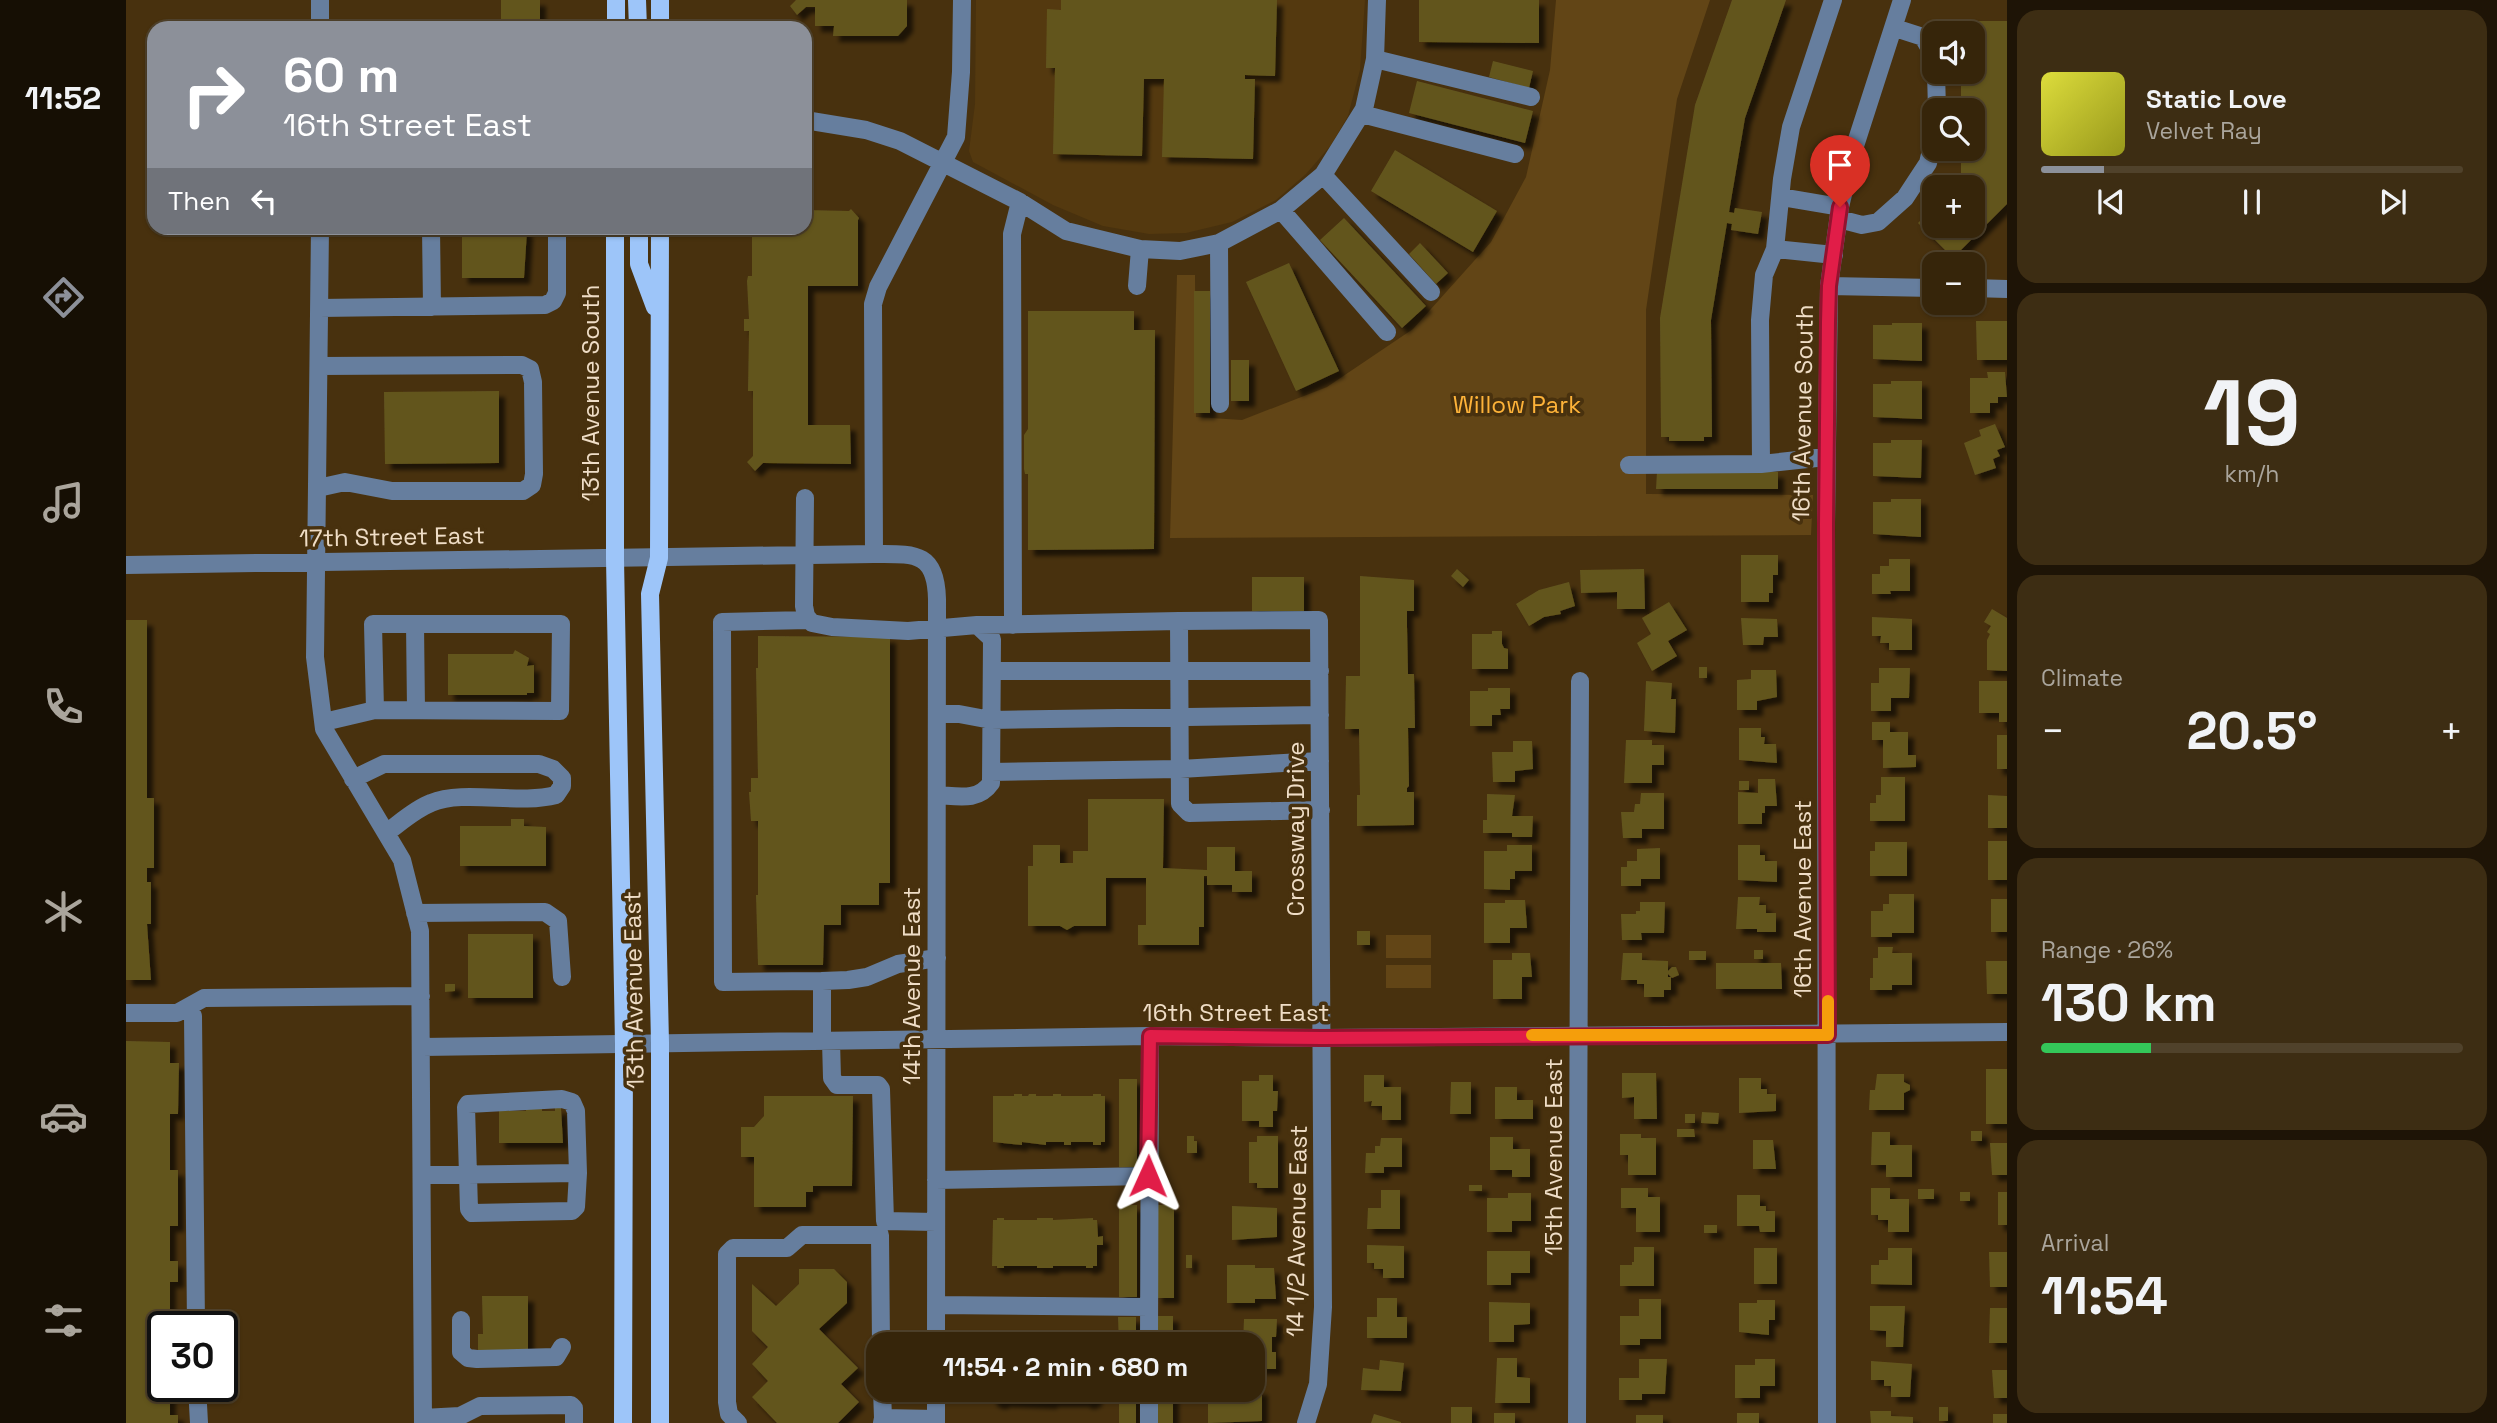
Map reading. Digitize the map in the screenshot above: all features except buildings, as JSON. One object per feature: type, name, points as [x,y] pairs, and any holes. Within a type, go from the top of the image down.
[{"type":"main road","points":[[616,0],[616,21]]},
{"type":"main road","points":[[637,0],[638,21]]},
{"type":"main road","points":[[660,0],[660,21]]},
{"type":"main road","name":"13th Avenue South","points":[[615,235],[615,559]]},
{"type":"main road","points":[[639,235],[639,264],[660,320]]},
{"type":"main road","points":[[659,558],[660,235]]},
{"type":"main road","name":"13th Avenue East","points":[[659,558],[650,594],[660,1043],[660,1423]]},
{"type":"main road","name":"13th Avenue East","points":[[615,559],[624,1044],[623,1423]]},
{"type":"street","points":[[320,0],[320,21]]},
{"type":"street","points":[[874,554],[873,304],[878,287],[956,136],[959,116],[962,0]]},
{"type":"street","points":[[812,121],[866,130],[901,141],[1020,202],[1066,231],[1140,249],[1180,251],[1219,243],[1281,211],[1323,175],[1362,114],[1375,59],[1377,0]]},
{"type":"street","points":[[1761,464],[1760,320],[1764,275],[1774,249],[1791,127],[1833,0]]},
{"type":"street","name":"16th Avenue South","points":[[1826,543],[1829,286],[1840,213],[1854,149],[1902,0]]},
{"type":"street","points":[[1895,28],[1922,37]]},
{"type":"street","points":[[1375,59],[1531,97]]},
{"type":"street","points":[[1362,114],[1515,154]]},
{"type":"street","points":[[1781,197],[1840,213],[1862,225],[1878,222],[1905,198],[1928,161]]},
{"type":"street","points":[[1323,175],[1431,292]]},
{"type":"street","points":[[1013,625],[1012,234],[1020,202]]},
{"type":"street","points":[[1281,211],[1387,332]]},
{"type":"street","points":[[320,235],[315,657],[324,729],[402,860],[420,931],[423,1421],[472,1416],[480,1406],[572,1405],[574,1423]]},
{"type":"street","points":[[431,235],[432,307]]},
{"type":"street","points":[[319,308],[532,306],[553,301],[557,293],[557,235]]},
{"type":"street","points":[[1219,243],[1220,404]]},
{"type":"street","points":[[1137,286],[1140,249]]},
{"type":"street","points":[[1774,249],[1834,255]]},
{"type":"street","points":[[1829,286],[1922,288]]},
{"type":"street","points":[[1985,288],[2007,289]]},
{"type":"street","points":[[318,488],[345,482],[392,491],[523,491],[532,485],[534,474],[533,382],[530,369],[522,365],[319,366]]},
{"type":"street","points":[[1629,465],[1761,464],[1826,457]]},
{"type":"street","points":[[805,498],[804,606],[809,620]]},
{"type":"street","name":"16th Avenue East","points":[[1826,543],[1827,1423]]},
{"type":"street","name":"14th Avenue East","points":[[806,555],[917,555],[931,566],[937,586],[936,1332]]},
{"type":"street","name":"17th Street East","points":[[126,565],[806,555]]},
{"type":"street","points":[[937,958],[898,964],[848,980],[723,982],[722,622],[809,620],[819,626],[908,631],[977,625],[1179,621],[1180,804],[1189,813],[1321,810]]},
{"type":"street","name":"Crossway Drive","points":[[1179,621],[1319,620],[1322,1038]]},
{"type":"street","points":[[324,722],[342,720],[374,710],[560,710],[561,624],[373,624],[374,710]]},
{"type":"street","points":[[415,624],[416,710]]},
{"type":"street","points":[[937,795],[976,797],[985,792],[990,783],[992,639],[977,625]]},
{"type":"street","points":[[992,671],[1320,671]]},
{"type":"street","name":"15th Avenue East","points":[[1577,1423],[1580,681]]},
{"type":"street","points":[[937,714],[959,714],[991,720],[1320,715]]},
{"type":"street","points":[[991,772],[1180,769],[1320,761]]},
{"type":"street","points":[[353,779],[384,764],[539,764],[553,769],[562,778],[562,786],[556,795],[541,799],[449,798],[430,803],[386,833]]},
{"type":"street","points":[[415,912],[545,912],[558,921],[562,977]]},
{"type":"street","points":[[822,981],[834,1083],[877,1085],[881,1088],[881,1332]]},
{"type":"street","points":[[126,1013],[177,1013],[204,998],[421,996]]},
{"type":"street","points":[[189,1008],[193,1016],[196,1311]]},
{"type":"street","name":"16th Street East","points":[[422,1047],[1150,1036],[1322,1038],[2007,1032]]},
{"type":"street","points":[[1149,1332],[1150,1036]]},
{"type":"street","name":"14 1/2 Avenue East","points":[[1306,1423],[1318,1384],[1323,1307],[1322,1038]]},
{"type":"street","points":[[562,1099],[572,1102],[576,1111],[578,1173],[576,1207],[572,1211],[472,1213],[468,1209],[468,1174],[468,1104],[562,1099]]},
{"type":"street","points":[[423,1175],[578,1173]]},
{"type":"street","points":[[936,1180],[1148,1176]]},
{"type":"street","points":[[738,1423],[729,1414],[727,1402],[729,1251],[733,1248],[787,1248],[802,1235],[936,1222]]},
{"type":"street","points":[[936,1305],[1149,1307]]},
{"type":"street","points":[[461,1320],[461,1352],[468,1357],[556,1357],[562,1348]]},
{"type":"street","points":[[198,1402],[199,1423]]},
{"type":"street","points":[[882,1402],[882,1420],[936,1421],[936,1402]]},
{"type":"street","points":[[1149,1402],[1149,1423]]},
{"type":"shaded area","points":[[976,0],[1365,0],[1360,70],[1348,116],[1331,145],[1306,174],[1276,200],[1232,222],[1186,233],[1149,234],[1103,226],[1053,205],[973,162],[969,151],[975,104]]},
{"type":"green space","name":"Willow Park","points":[[1556,0],[1710,0],[1677,99],[1646,310],[1646,494],[1813,495],[1811,535],[1170,538],[1177,275],[1195,275],[1196,417],[1242,420],[1327,387],[1413,329],[1491,242],[1526,177],[1550,70]]},
{"type":"green space","points":[[1386,935],[1431,935],[1431,958],[1386,958]]},
{"type":"green space","points":[[1386,965],[1431,965],[1431,988],[1386,988]]},
{"type":"slow traffic","points":[[1532,1035],[1828,1035],[1828,1001]]},
{"type":"route","points":[[1148,1176],[1150,1036],[1322,1038],[1828,1035],[1828,322],[1829,286],[1840,207]]}]
